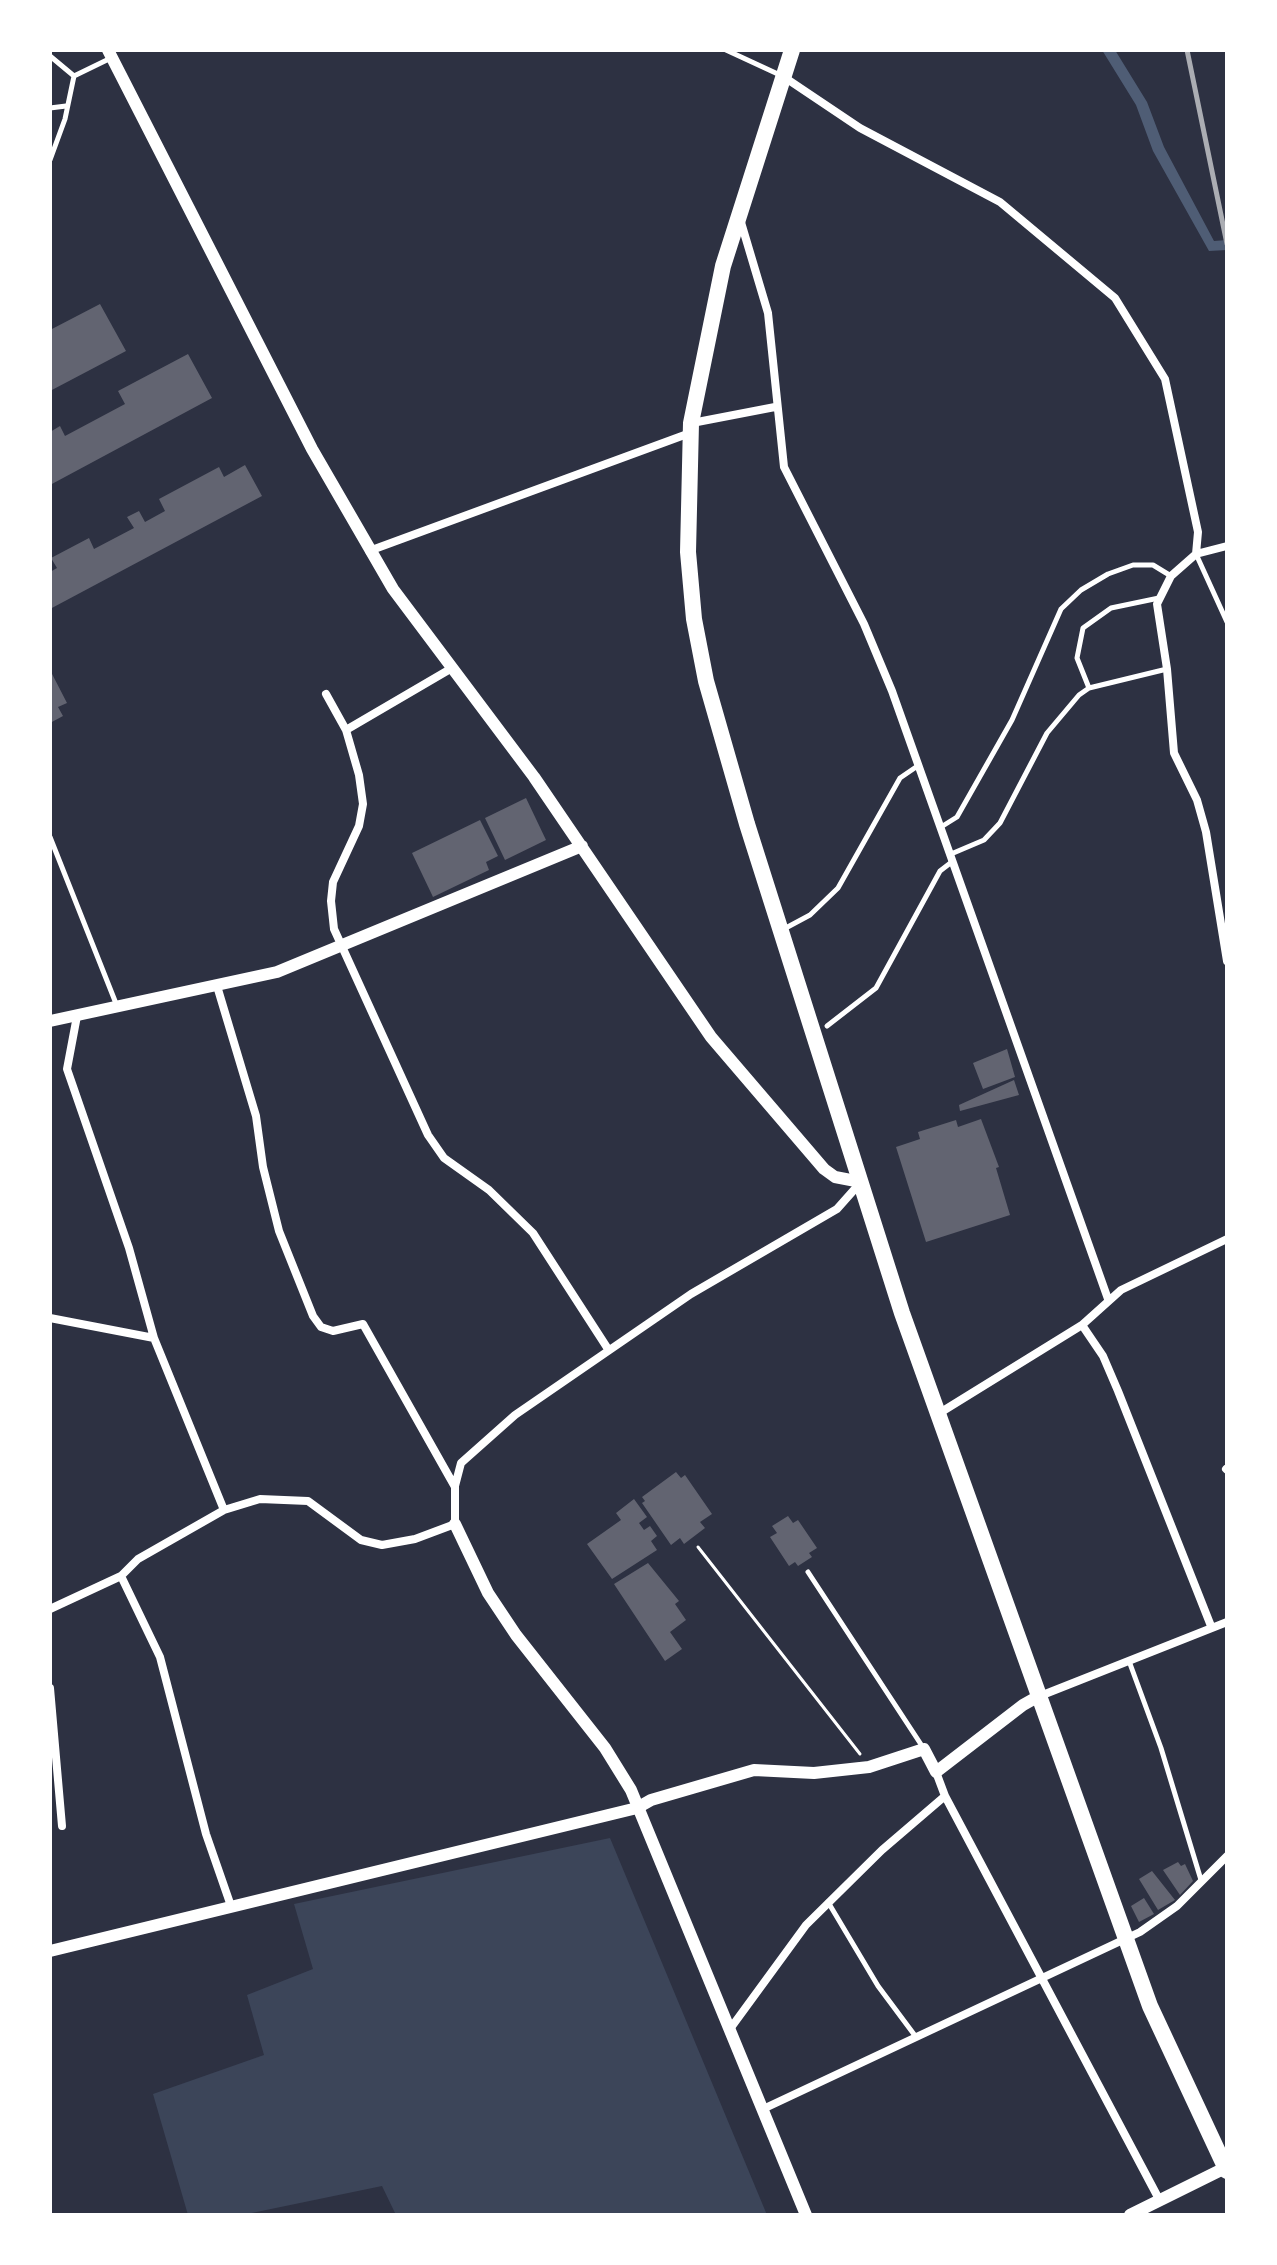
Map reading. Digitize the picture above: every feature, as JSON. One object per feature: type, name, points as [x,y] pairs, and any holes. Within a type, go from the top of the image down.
[{"type":"highway","points":[[792,50],[738,215],[706,335],[690,428],[688,552],[694,619],[722,739],[937,1414],[1125,1939],[1184,2085],[1226,2170]]},
{"type":"street","points":[[110,54],[312,449],[369,551],[582,846],[711,1037],[824,1169],[835,1177],[861,1182]]},
{"type":"street","points":[[783,77],[860,128],[981,189],[1115,298],[1165,379],[1192,494],[1198,532],[1196,554]]},
{"type":"street","points":[[738,215],[768,313],[775,407],[784,467],[864,624],[919,765],[1108,1299]]},
{"type":"street","points":[[369,551],[690,428],[775,407]]},
{"type":"street","points":[[1227,546],[1196,554],[1171,576],[1157,604],[1167,669],[1174,753],[1197,800],[1206,832],[1227,961]]},
{"type":"street","points":[[346,730],[452,668]]},
{"type":"street","points":[[326,694],[346,730],[359,775],[363,804],[359,826],[333,882],[331,917],[343,947],[428,1135],[444,1158],[489,1190],[533,1233],[608,1349]]},
{"type":"street","points":[[50,1021],[277,972],[582,846]]},
{"type":"street","points":[[1219,908],[1227,898]]},
{"type":"street","points":[[217,986],[256,1116],[263,1167],[279,1231],[313,1316],[321,1327],[333,1331],[363,1324],[455,1487]]},
{"type":"street","points":[[77,1016],[67,1069],[129,1248],[154,1338],[224,1510]]},
{"type":"street","points":[[806,2215],[637,1808],[605,1748],[516,1635],[488,1593],[455,1524],[455,1487],[461,1463],[515,1415],[691,1294],[837,1209],[861,1182]]},
{"type":"street","points":[[937,1414],[1082,1325],[1108,1299],[1227,1239]]},
{"type":"street","points":[[50,1318],[154,1338]]},
{"type":"street","points":[[1082,1325],[1103,1356],[1211,1626]]},
{"type":"street","points":[[50,1609],[121,1576],[138,1559],[224,1510],[260,1499],[308,1501],[361,1540],[382,1545],[415,1539],[455,1524]]},
{"type":"street","points":[[121,1576],[160,1657],[206,1834],[231,1906]]},
{"type":"street","points":[[936,1772],[1039,1696],[1227,1622]]},
{"type":"street","points":[[50,1688],[62,1826]]},
{"type":"street","points":[[50,1951],[637,1808],[651,1800],[754,1770],[814,1773],[869,1767],[924,1749],[945,1796],[1160,2201]]},
{"type":"street","points":[[730,2029],[781,1956],[828,1902],[945,1796]]},
{"type":"street","points":[[763,2109],[1125,1939],[1177,1906],[1227,1856]]},
{"type":"street","points":[[1130,2215],[1226,2170]]},
{"type":"lane","points":[[726,50],[783,77]]},
{"type":"lane","points":[[50,160],[65,119],[74,76],[110,54]]},
{"type":"lane","points":[[50,56],[74,76]]},
{"type":"lane","points":[[50,108],[66,106]]},
{"type":"lane","points":[[1196,554],[1227,622]]},
{"type":"lane","points":[[941,827],[957,817],[1012,720],[1061,609],[1081,590],[1108,574],[1133,565],[1153,565],[1171,576]]},
{"type":"lane","points":[[1089,688],[1077,658],[1076,647],[1083,628],[1111,608],[1160,598]]},
{"type":"lane","points":[[827,1026],[876,988],[940,871],[952,857],[984,840],[1000,823],[1047,733],[1065,709],[1089,688],[1167,669]]},
{"type":"lane","points":[[781,930],[810,915],[838,888],[900,778],[919,765]]},
{"type":"lane","points":[[50,837],[117,1007]]},
{"type":"lane","points":[[808,1572],[924,1749]]},
{"type":"lane","points":[[1129,1659],[1161,1748],[1201,1880]]},
{"type":"lane","points":[[828,1902],[878,1986],[917,2038]]},
{"type":"path","points":[[698,1547],[869,1767]]},
{"type":"shaded area","points":[[1102,50],[1115,50],[1147,102],[1164,147],[1214,241],[1227,240],[1227,250],[1209,251],[1153,151],[1136,105]]},
{"type":"shaded area","points":[[610,1838],[767,2215],[396,2215],[382,2186],[242,2215],[188,2215],[153,2094],[264,2055],[247,1995],[313,1969],[294,1904]]},
{"type":"building","points":[[100,304],[126,351],[50,391],[50,330]]},
{"type":"building","points":[[188,354],[212,398],[50,485],[50,432],[60,426],[65,436],[125,404],[118,391]]},
{"type":"building","points":[[245,465],[262,496],[50,609],[50,572],[57,568],[51,558],[89,538],[94,549],[134,528],[127,517],[139,511],[145,522],[165,511],[159,499],[219,467],[224,477]]},
{"type":"building","points":[[50,670],[67,703],[58,707],[63,716],[50,723]]},
{"type":"building","points":[[526,798],[546,840],[505,860],[485,818]]},
{"type":"building","points":[[480,820],[498,856],[486,862],[489,870],[433,897],[412,853]]},
{"type":"building","points":[[1007,1049],[1015,1077],[983,1089],[973,1063]]},
{"type":"building","points":[[1014,1080],[1019,1095],[960,1111],[959,1105]]},
{"type":"building","points":[[981,1119],[999,1167],[996,1168],[1010,1215],[926,1242],[896,1147],[920,1139],[918,1132],[956,1120],[958,1127]]},
{"type":"building","points":[[676,1472],[681,1478],[685,1475],[712,1514],[700,1522],[705,1528],[684,1544],[680,1538],[671,1545],[642,1503],[645,1501],[642,1497]]},
{"type":"building","points":[[634,1499],[647,1517],[639,1523],[644,1530],[650,1526],[657,1536],[651,1541],[657,1550],[612,1579],[587,1544],[621,1520],[616,1513]]},
{"type":"building","points":[[788,1516],[793,1523],[798,1520],[817,1548],[809,1553],[812,1557],[798,1566],[795,1562],[789,1566],[770,1537],[777,1533],[772,1526]]},
{"type":"building","points":[[648,1563],[679,1601],[675,1604],[686,1620],[670,1632],[682,1649],[665,1661],[614,1584]]},
{"type":"building","points":[[1178,1862],[1181,1866],[1185,1864],[1193,1881],[1180,1895],[1163,1870]]},
{"type":"building","points":[[1152,1871],[1175,1900],[1158,1910],[1139,1879]]},
{"type":"building","points":[[1144,1898],[1154,1914],[1139,1922],[1131,1906]]},
{"type":"railway","points":[[1187,50],[1227,244]]}]
